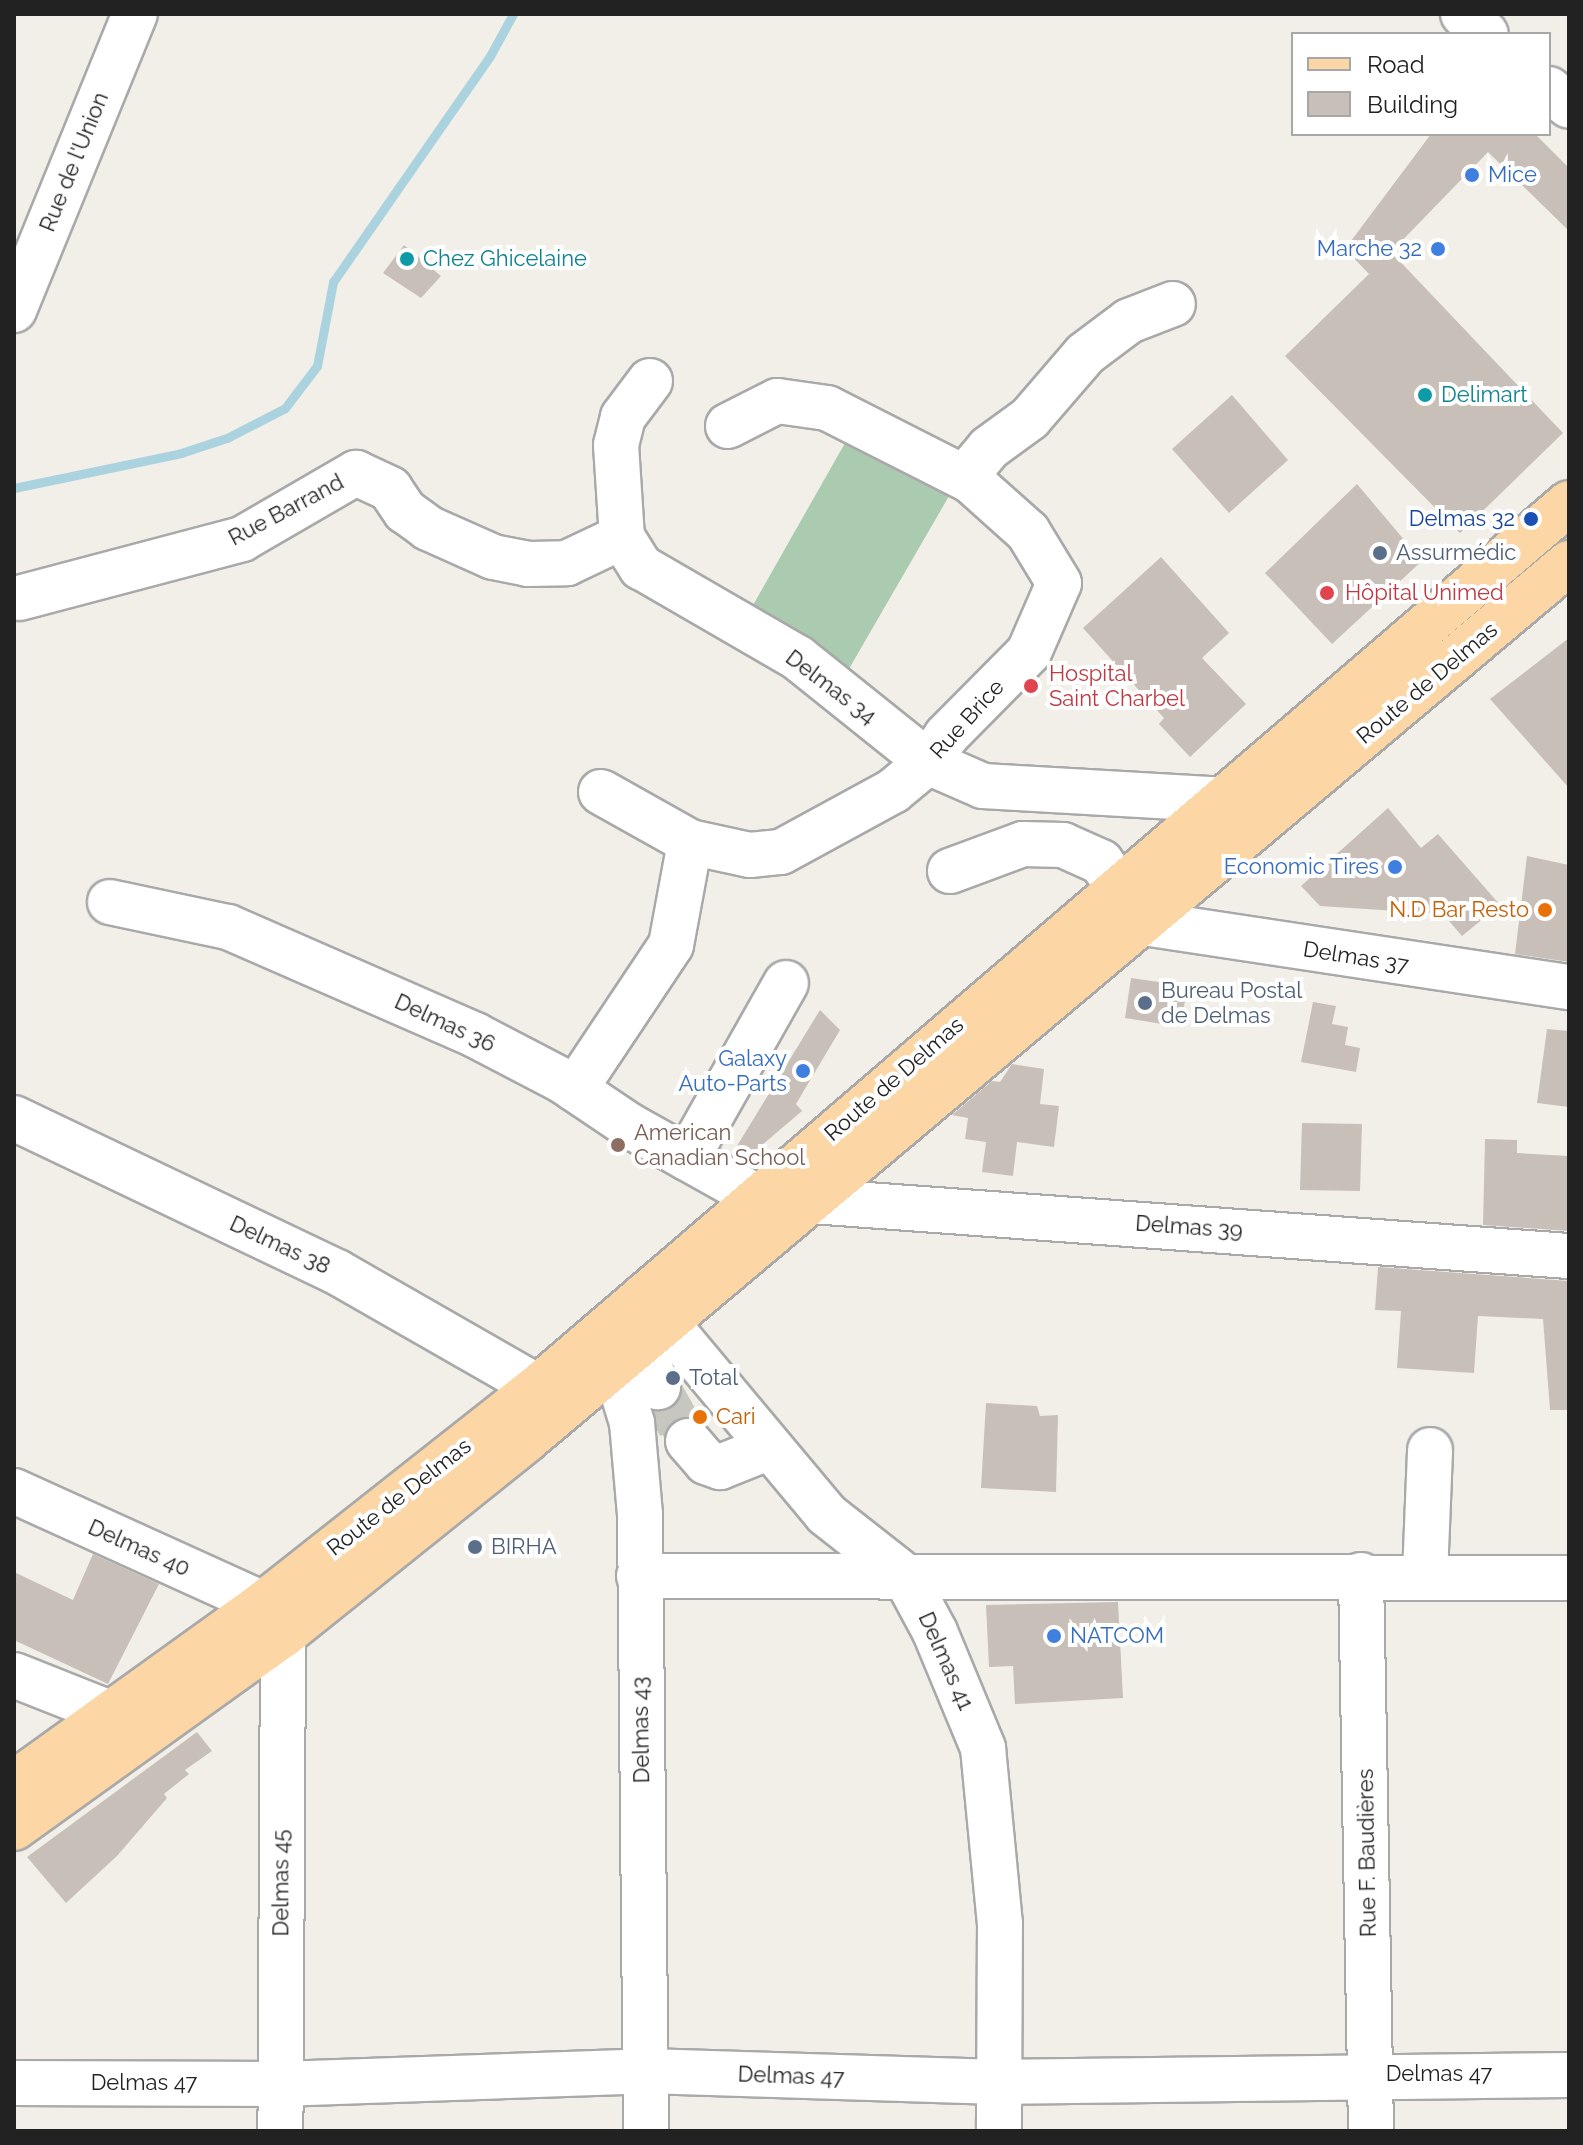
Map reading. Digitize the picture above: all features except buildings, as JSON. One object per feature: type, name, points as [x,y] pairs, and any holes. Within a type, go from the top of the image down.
[{"type":"main road","name":"Route de Delmas","points":[[14,1828],[632,1334],[808,1198],[1132,906],[1227,800],[1569,503]]},
{"type":"main road","name":"Route de Delmas","points":[[14,1783],[115,1715],[273,1619],[538,1387],[632,1334],[757,1197],[1569,563]]},
{"type":"street","name":"Rue de l'Union","points":[[14,310],[135,14]]},
{"type":"street","points":[[1463,14],[1484,32]]},
{"type":"street","points":[[1551,91],[1569,106]]},
{"type":"street","points":[[971,481],[974,466],[989,448],[1030,418],[1085,354],[1129,321],[1173,304]]},
{"type":"street","points":[[622,537],[616,445],[623,417],[650,381]]},
{"type":"street","name":"Rue Brice","points":[[601,792],[690,842],[750,855],[781,852],[893,791],[928,762],[946,736],[1029,652],[1059,583],[1028,532],[971,481],[827,408],[777,401],[728,426]]},
{"type":"street","name":"Rue Barrand","points":[[19,598],[242,539],[356,473],[390,489],[405,511],[428,528],[493,557],[528,564],[567,563],[622,537]]},
{"type":"street","name":"Delmas 34","points":[[622,537],[641,567],[798,658],[928,762],[983,786],[1227,800]]},
{"type":"street","points":[[575,1089],[671,945],[690,842]]},
{"type":"street","points":[[950,871],[1023,844],[1063,845],[1101,862],[1132,906]]},
{"type":"street","name":"Delmas 36","points":[[110,902],[228,927],[475,1035],[575,1089],[757,1197]]},
{"type":"street","name":"Delmas 37","points":[[1132,906],[1569,987]]},
{"type":"street","points":[[687,1158],[786,983]]},
{"type":"street","name":"Delmas 38","points":[[14,1118],[337,1272],[538,1387]]},
{"type":"street","name":"Delmas 39","points":[[757,1197],[808,1198],[1569,1256]]},
{"type":"street","points":[[632,1334],[658,1387]]},
{"type":"street","name":"Delmas 41","points":[[632,1334],[768,1448],[826,1514],[905,1576],[935,1632],[983,1748],[1000,1923],[999,2131]]},
{"type":"street","name":"Delmas 43","points":[[632,1334],[639,1576],[646,2131]]},
{"type":"street","points":[[688,1441],[706,1462],[720,1467],[768,1448]]},
{"type":"street","points":[[1425,1576],[1430,1450]]},
{"type":"street","name":"Delmas 40","points":[[14,1491],[273,1619]]},
{"type":"street","points":[[639,1576],[1361,1575],[1569,1578]]},
{"type":"street","name":"Rue F. Baudières","points":[[1361,1575],[1371,2131]]},
{"type":"street","name":"Delmas 45","points":[[273,1619],[280,2131]]},
{"type":"street","points":[[14,1675],[115,1715]]},
{"type":"street","name":"Delmas 47","points":[[14,2083],[280,2084],[646,2071],[999,2082],[1372,2074],[1569,2075]]},
{"type":"green space","points":[[849,436],[956,484],[846,674],[748,614]]},
{"type":"waterway","points":[[14,488],[181,453],[227,438],[285,408],[317,366],[333,282],[490,56],[513,14]]},
{"type":"tunnel","points":[[658,1387],[688,1441]]},
{"type":"place","name":"Mice","points":[[1472,175]]},
{"type":"place","name":"Marche 32","points":[[1438,249]]},
{"type":"place","name":"Chez Ghicelaine","points":[[407,259]]},
{"type":"place","name":"Delimart","points":[[1425,395]]},
{"type":"place","name":"Delmas 32","points":[[1531,519]]},
{"type":"place","name":"Assurmédic","points":[[1380,553]]},
{"type":"place","name":"Hôpital Unimed","points":[[1327,593]]},
{"type":"place","name":"Hospital Saint Charbel","points":[[1031,686]]},
{"type":"place","name":"Economic Tires","points":[[1395,867]]},
{"type":"place","name":"N.D Bar Resto","points":[[1545,910]]},
{"type":"place","name":"Bureau Postal de Delmas","points":[[1145,1003]]},
{"type":"place","name":"Galaxy Auto-Parts","points":[[803,1071]]},
{"type":"place","name":"American Canadian School","points":[[618,1145]]},
{"type":"place","name":"Total","points":[[673,1378]]},
{"type":"place","name":"Cari","points":[[700,1417]]},
{"type":"place","name":"BIRHA","points":[[475,1547]]},
{"type":"place","name":"NATCOM","points":[[1054,1636]]}]
